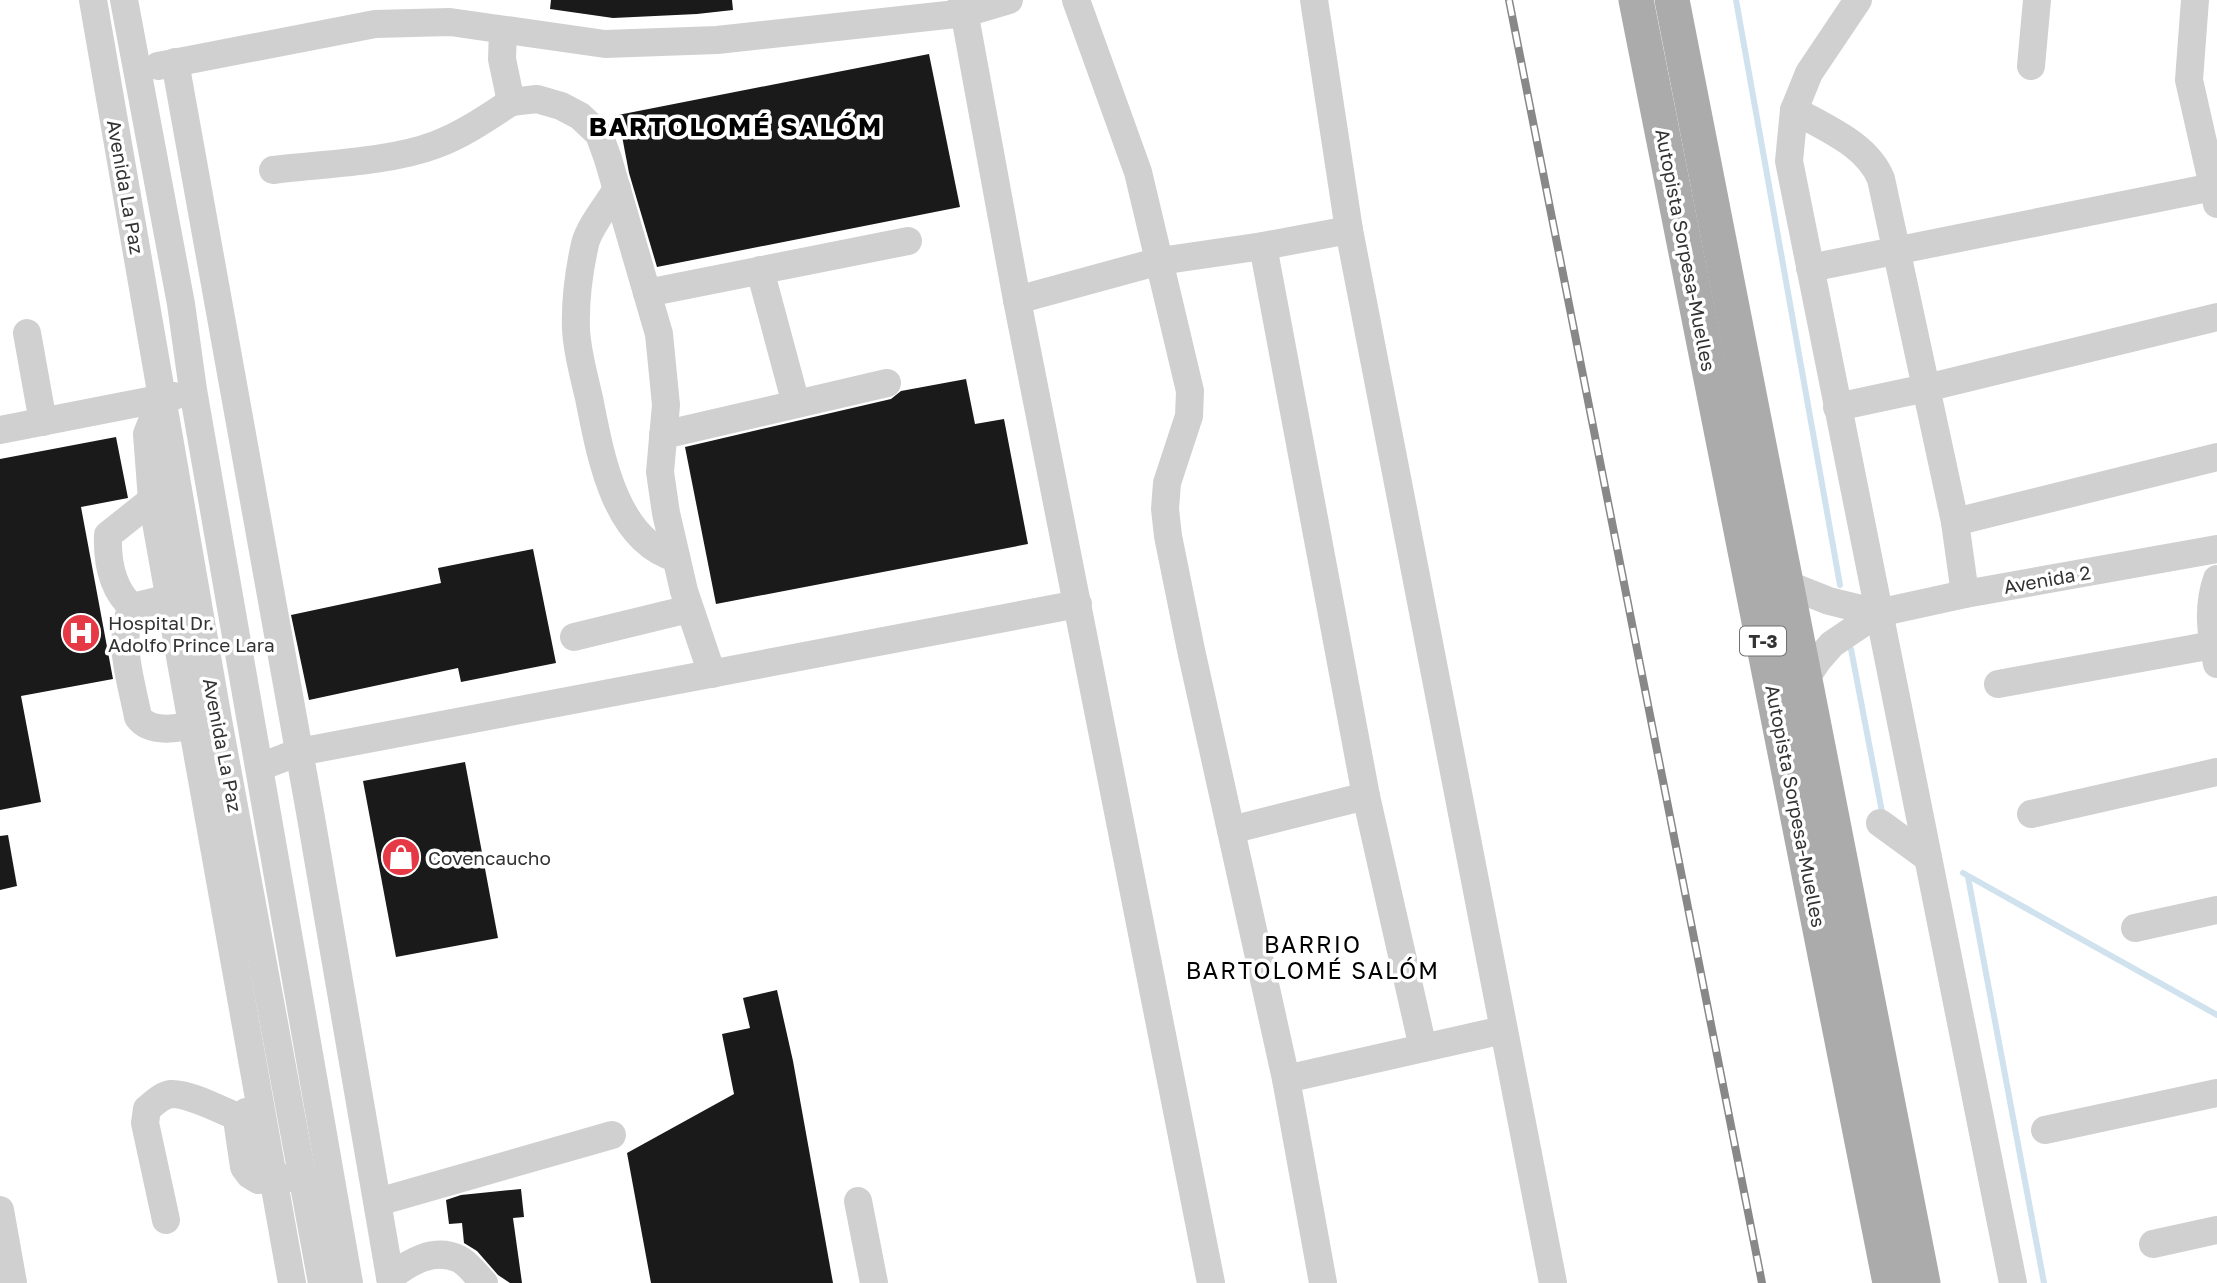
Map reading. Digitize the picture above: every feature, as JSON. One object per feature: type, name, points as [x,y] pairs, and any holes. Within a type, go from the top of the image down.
[{"type":"main road","name":"Autopista Sorpesa-Muelles","points":[[1636,0],[1890,1283]]},
{"type":"main road","name":"Autopista Sorpesa-Muelles","points":[[1672,0],[1923,1283]]},
{"type":"street","name":"Avenida La Paz","points":[[93,0],[161,399],[205,723],[289,1105],[321,1283]]},
{"type":"street","name":"Avenida La Paz","points":[[124,0],[181,304],[193,390],[349,1283]]},
{"type":"street","points":[[107,78],[175,62],[375,24],[450,22],[605,44],[717,40],[1009,0]]},
{"type":"street","points":[[1076,0],[1138,173],[1190,391],[1189,416],[1167,483],[1165,509],[1189,637],[1286,1079],[1323,1283]]},
{"type":"street","points":[[1314,0],[1349,230],[1553,1283]]},
{"type":"street","points":[[1858,0],[1809,73],[1794,110],[1789,161],[2013,1283]]},
{"type":"street","points":[[2031,66],[2037,0]]},
{"type":"street","points":[[1810,268],[2215,195],[2189,80],[2195,0]]},
{"type":"street","points":[[963,6],[1017,300],[1211,1283]]},
{"type":"street","points":[[503,31],[502,59],[511,102]]},
{"type":"street","points":[[175,62],[391,1280]]},
{"type":"street","points":[[273,170],[416,151],[436,145],[474,126],[511,102],[537,99],[561,106],[580,116],[599,134],[659,334],[666,405],[660,472],[676,558],[689,608],[712,674]]},
{"type":"street","points":[[1794,110],[1846,140],[1868,157],[1877,168],[1881,179],[1955,522],[1965,594]]},
{"type":"street","points":[[617,188],[585,241],[576,331],[601,458],[624,516],[648,545],[662,554],[676,558]]},
{"type":"street","points":[[1017,300],[1160,261],[1349,230]]},
{"type":"street","points":[[647,293],[908,241]]},
{"type":"street","points":[[1263,246],[1366,796],[1423,1048]]},
{"type":"street","points":[[760,270],[796,404]]},
{"type":"street","points":[[181,304],[218,300]]},
{"type":"street","points":[[1838,407],[2217,317]]},
{"type":"street","points":[[27,333],[36,423]]},
{"type":"street","points":[[663,435],[887,383]]},
{"type":"street","points":[[0,430],[161,399],[193,390]]},
{"type":"street","points":[[161,399],[147,434],[152,500],[169,598],[205,723],[250,1114],[274,1180],[292,1283]]},
{"type":"street","points":[[0,450],[10,446],[36,423]]},
{"type":"street","points":[[201,431],[240,424]]},
{"type":"street","points":[[1955,522],[2217,457]]},
{"type":"street","points":[[132,607],[121,597],[112,578],[107,550],[108,535],[152,500]]},
{"type":"street","name":"Avenida 2","points":[[1878,613],[1965,594],[2217,549]]},
{"type":"street","points":[[1998,684],[2215,655],[2211,636],[2212,594],[2217,579]]},
{"type":"street","points":[[1786,584],[1829,601],[1878,613]]},
{"type":"street","points":[[132,607],[169,598]]},
{"type":"street","points":[[260,767],[299,752],[1078,604]]},
{"type":"street","points":[[132,607],[125,623],[124,642],[138,717],[144,725],[156,728],[205,723],[250,711]]},
{"type":"street","points":[[575,637],[689,608]]},
{"type":"street","points":[[1804,681],[1832,644],[1878,613]]},
{"type":"street","points":[[2031,814],[2217,772]]},
{"type":"street","points":[[1231,830],[1366,796]]},
{"type":"street","points":[[1880,823],[1928,858]]},
{"type":"street","points":[[2135,928],[2217,910]]},
{"type":"street","points":[[293,961],[335,955]]},
{"type":"street","points":[[1286,1079],[1503,1030]]},
{"type":"street","points":[[2045,1130],[2217,1093]]},
{"type":"street","points":[[166,1220],[145,1123],[147,1109],[170,1094],[250,1114],[289,1105]]},
{"type":"street","points":[[377,1202],[612,1135]]},
{"type":"street","points":[[274,1180],[303,1176]]},
{"type":"street","points":[[858,1201],[874,1283]]},
{"type":"street","points":[[0,1210],[13,1283]]},
{"type":"street","points":[[2153,1244],[2217,1230]]},
{"type":"street","points":[[391,1280],[407,1264],[424,1256],[443,1255],[461,1259],[484,1283]]},
{"type":"building","points":[[551,0],[732,0],[733,10],[613,18],[550,9]]},
{"type":"building","points":[[929,54],[960,207],[657,267],[629,173],[618,115]]},
{"type":"building","points":[[966,379],[975,424],[1004,419],[1028,544],[716,604],[685,447],[891,399],[901,391]]},
{"type":"building","points":[[116,437],[128,498],[81,507],[113,679],[21,696],[41,802],[0,810],[0,459]]},
{"type":"building","points":[[533,549],[556,663],[461,682],[458,668],[309,700],[291,615],[441,583],[438,568]]},
{"type":"building","points":[[465,762],[498,938],[396,957],[363,781]]},
{"type":"building","points":[[8,835],[17,886],[0,890],[0,836]]},
{"type":"building","points":[[777,990],[793,1061],[833,1283],[651,1283],[627,1153],[734,1094],[722,1034],[750,1028],[743,998]]},
{"type":"building","points":[[521,1189],[524,1217],[513,1218],[522,1283],[510,1283],[498,1275],[477,1251],[464,1243],[462,1223],[449,1224],[446,1200],[461,1195]]},
{"type":"waterway","points":[[1736,0],[1840,585]]},
{"type":"waterway","points":[[1851,649],[1883,817]]},
{"type":"waterway","points":[[1963,873],[2217,1015]]},
{"type":"waterway","points":[[1968,877],[2044,1283]]},
{"type":"railway","points":[[1509,0],[1762,1283]]},
{"type":"place","name":"Hospital Dr. Adolfo Prince Lara","points":[[81,633]]},
{"type":"place","name":"Covencaucho","points":[[401,857]]},
{"type":"district","name":"BARTOLOMÉ SALÓM","points":[[736,126]]},
{"type":"district","name":"BARRIO BARTOLOMÉ SALÓM","points":[[1313,957]]}]
